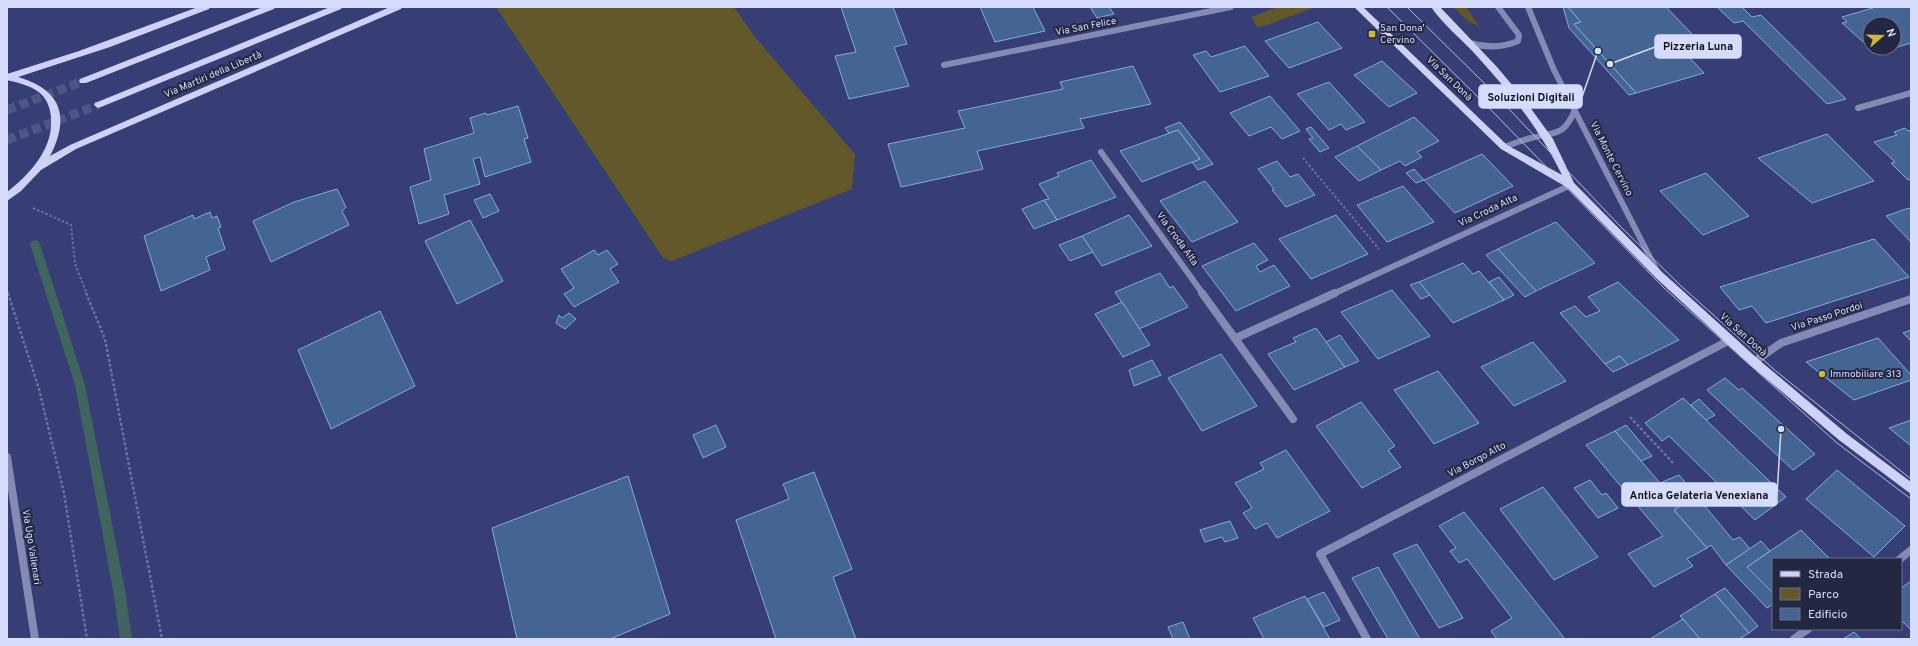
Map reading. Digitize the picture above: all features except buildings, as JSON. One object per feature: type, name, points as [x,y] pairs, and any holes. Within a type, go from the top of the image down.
[{"type":"main road","points":[[7,77],[77,56],[206,7]]},
{"type":"main road","points":[[82,81],[271,7]]},
{"type":"main road","name":"Via Martiri della Libertà","points":[[98,105],[338,7]]},
{"type":"main road","name":"Via Martiri della Libertà","points":[[39,167],[73,147],[398,7]]},
{"type":"main road","name":"Via San Donà","points":[[1358,7],[1504,147],[1571,185],[1659,275],[1754,362],[1843,437],[1911,489]]},
{"type":"main road","name":"Via San Donà","points":[[1435,7],[1470,43],[1514,93],[1547,137],[1571,185]]},
{"type":"main road","points":[[7,77],[32,84],[50,98],[57,118],[53,142],[39,167],[15,192],[7,197]]},
{"type":"street","name":"Via San Felice","points":[[944,65],[1231,7]]},
{"type":"street","points":[[1470,43],[1492,47],[1504,46],[1518,41],[1519,35],[1498,7]]},
{"type":"street","name":"Via Monte Cervino","points":[[1528,7],[1554,70],[1659,275]]},
{"type":"street","points":[[1858,108],[1911,93]]},
{"type":"street","points":[[1504,147],[1537,137],[1547,137],[1567,127],[1575,110]]},
{"type":"street","name":"Via Croda Alta","points":[[1102,152],[1293,419]]},
{"type":"street","name":"Via Croda Alta","points":[[1236,338],[1571,185]]},
{"type":"street","name":"Via Passo Pordoi","points":[[1754,362],[1780,343],[1911,299]]},
{"type":"street","name":"Via Borgo Alto","points":[[1367,639],[1320,554],[1730,340]]},
{"type":"street","name":"Via Ugo Vallenari","points":[[7,457],[35,639]]},
{"type":"street","points":[[1901,558],[1911,550]]},
{"type":"street","points":[[1794,639],[1807,630]]},
{"type":"path","points":[[1303,158],[1393,266]]},
{"type":"path","points":[[33,208],[71,225],[76,264],[105,339],[162,639]]},
{"type":"path","points":[[7,290],[39,389],[64,493],[87,639]]},
{"type":"path","points":[[1614,400],[1674,464]]},
{"type":"green space","points":[[496,7],[734,7],[755,37],[855,154],[852,189],[672,261],[663,258]]},
{"type":"green space","points":[[1278,7],[1316,7],[1258,28],[1251,17]]},
{"type":"green space","points":[[1453,7],[1466,7],[1479,26],[1469,22]]},
{"type":"waterway","points":[[35,244],[80,385],[119,590],[126,639]]},
{"type":"tunnel","points":[[7,110],[83,81]]},
{"type":"tunnel","points":[[7,140],[98,105]]},
{"type":"tram line","points":[[1387,7],[1494,113],[1664,288],[1837,443],[1911,499]]},
{"type":"tram line","points":[[1407,7],[1489,88],[1621,227],[1681,286],[1777,372],[1911,479]]},
{"type":"place","name":"San Dona' Cervino","points":[[1372,34]]},
{"type":"place","name":"Soluzioni Digitali","points":[[1598,51]]},
{"type":"place","name":"Pizzeria Luna","points":[[1610,64]]},
{"type":"place","name":"Immobiliare 313","points":[[1822,374]]},
{"type":"place","name":"Antica Gelateria Venexiana","points":[[1781,429]]}]
